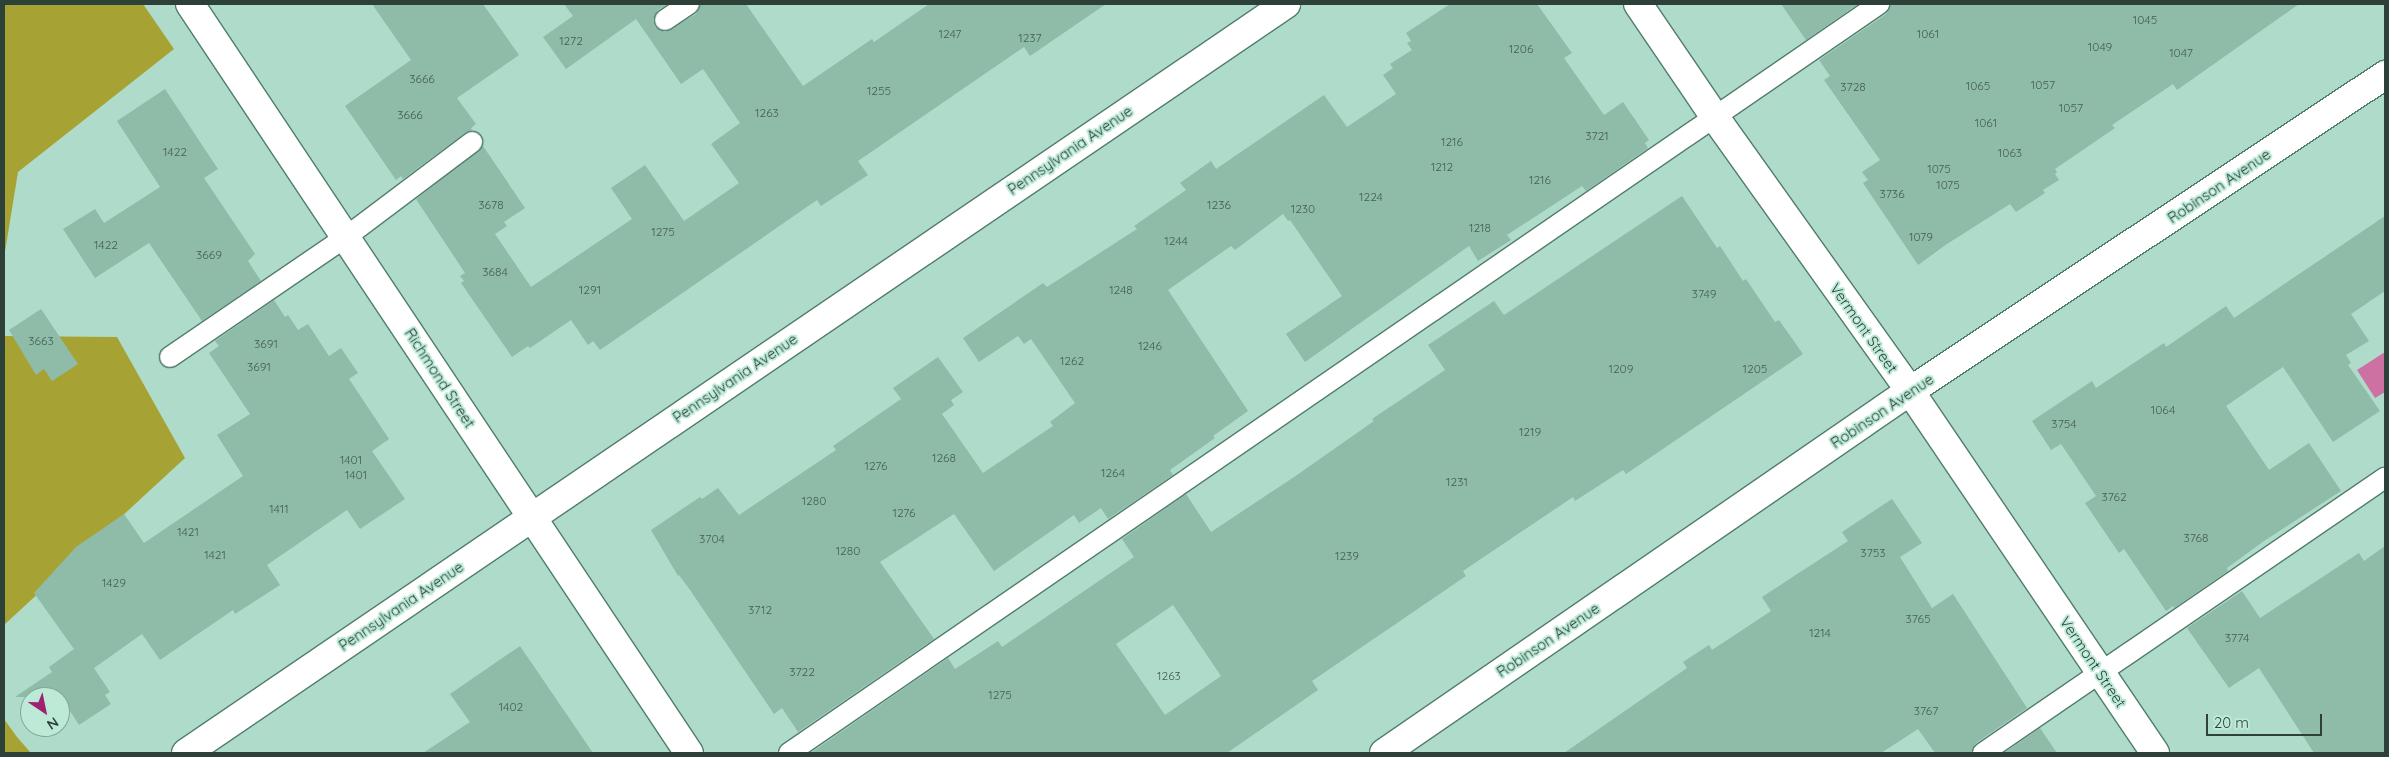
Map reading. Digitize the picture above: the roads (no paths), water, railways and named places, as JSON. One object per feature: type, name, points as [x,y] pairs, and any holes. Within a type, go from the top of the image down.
[{"type":"street","name":"Richmond Street","points":[[190,4],[689,753]]},
{"type":"street","name":"Pennsylvania Avenue","points":[[186,753],[530,516],[1286,4]]},
{"type":"street","name":"Vermont Street","points":[[1638,4],[1714,116],[1910,392],[2155,753]]},
{"type":"street","name":"Robinson Avenue","points":[[1384,753],[1910,392],[2385,75]]},
{"type":"lane","points":[[665,20],[689,4]]},
{"type":"lane","points":[[789,753],[1879,4]]},
{"type":"lane","points":[[170,357],[346,237],[472,142]]},
{"type":"lane","points":[[1983,753],[2385,478]]}]
